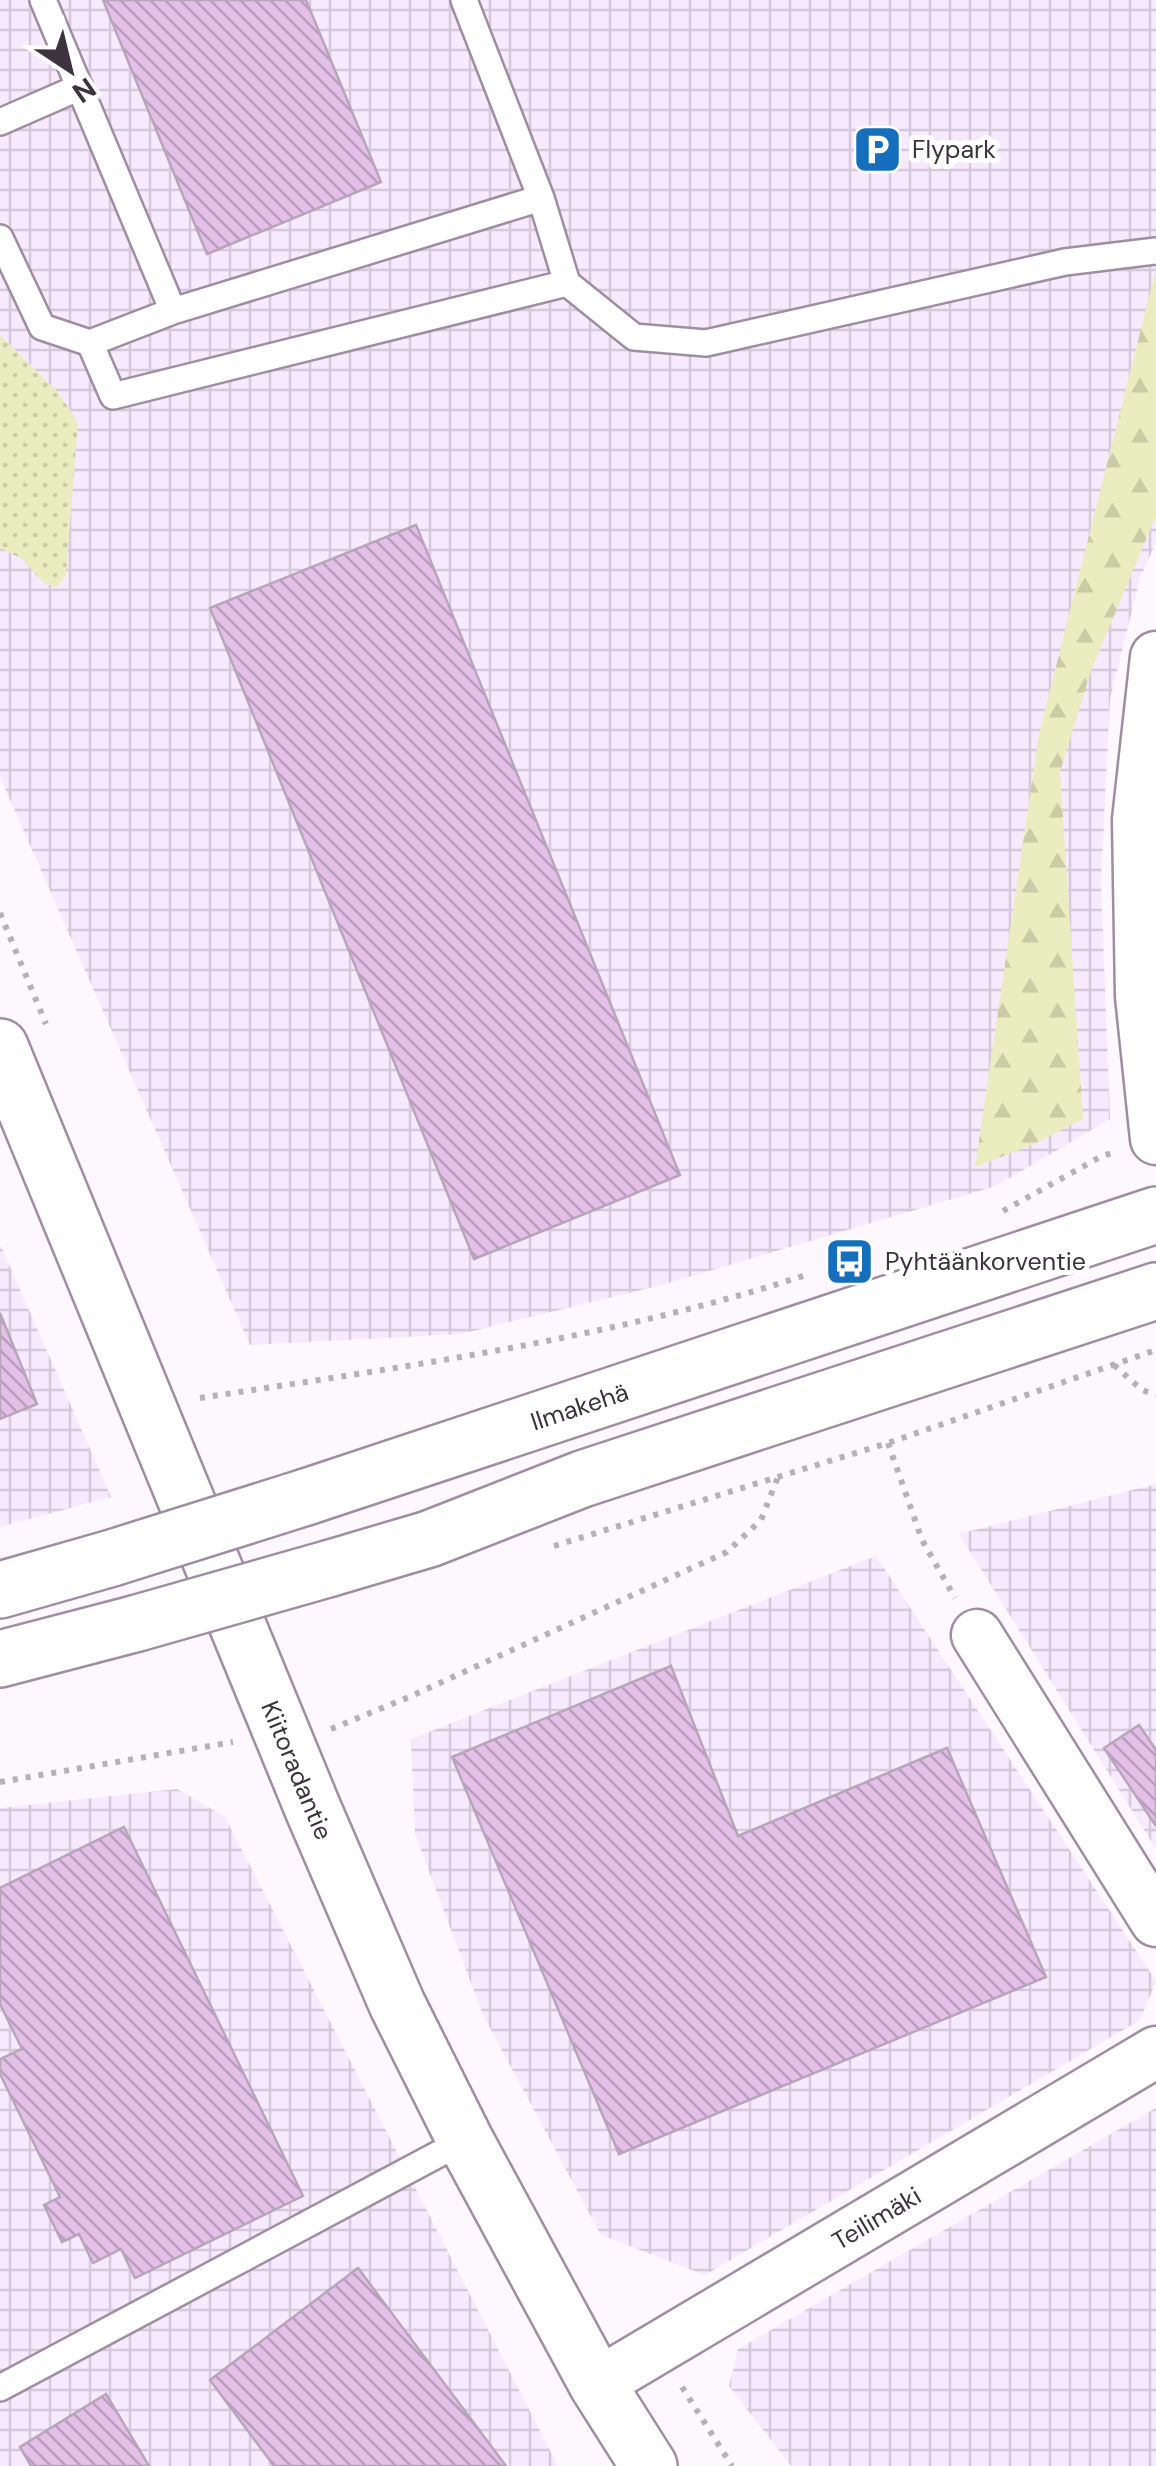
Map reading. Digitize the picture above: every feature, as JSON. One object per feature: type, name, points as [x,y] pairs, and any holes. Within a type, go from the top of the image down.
[{"type":"main road","name":"Kiitoradantie","points":[[26,1043],[313,1809],[397,2004],[464,2140],[597,2384],[650,2466]]},
{"type":"main road","name":"Ilmakehä","points":[[0,1590],[306,1497],[1156,1215]]},
{"type":"main road","points":[[0,1659],[429,1538],[600,1473],[1156,1291]]},
{"type":"street","points":[[1138,1145],[1141,996],[1138,820],[1156,657]]},
{"type":"street","points":[[976,1634],[1156,1920]]},
{"type":"street","name":"Teilimäki","points":[[597,2384],[1156,2052]]},
{"type":"lane","points":[[43,0],[173,311]]},
{"type":"lane","points":[[464,0],[541,198],[568,283],[634,337],[706,342],[1064,262],[1156,251]]},
{"type":"lane","points":[[0,122],[80,87]]},
{"type":"lane","points":[[0,238],[42,327],[90,343],[173,311],[541,198]]},
{"type":"lane","points":[[90,343],[113,396],[568,283]]},
{"type":"lane","points":[[0,2388],[464,2140]]},
{"type":"path","points":[[0,913],[26,1043]]},
{"type":"path","points":[[996,1215],[1102,1156],[1138,1145]]},
{"type":"path","points":[[193,1380],[200,1398],[457,1358],[611,1326],[817,1272]]},
{"type":"path","points":[[551,1547],[888,1443],[1156,1350]]},
{"type":"path","points":[[1113,1364],[1142,1390],[1156,1395]]},
{"type":"path","points":[[888,1443],[922,1540],[976,1634]]},
{"type":"path","points":[[330,1729],[727,1552],[762,1520],[778,1477]]},
{"type":"path","points":[[323,1711],[336,1745]]},
{"type":"path","points":[[0,1782],[233,1742]]},
{"type":"path","points":[[654,2349],[693,2402],[732,2466]]},
{"type":"shaded area","points":[[0,0],[1156,0],[1156,542],[1140,578],[1110,699],[1101,883],[1110,1119],[996,1186],[662,1285],[461,1334],[250,1345],[0,777]]},
{"type":"shaded area","points":[[0,1244],[111,1497],[0,1527]]},
{"type":"shaded area","points":[[1156,1484],[1156,1849],[959,1534]]},
{"type":"shaded area","points":[[876,1556],[1156,1981],[1140,2020],[705,2275],[601,2235],[483,2015],[415,1834],[411,1739]]},
{"type":"shaded area","points":[[177,1789],[225,1817],[558,2466],[0,2466],[0,1808]]},
{"type":"shaded area","points":[[1156,2108],[1156,2466],[791,2466],[729,2386],[738,2349]]},
{"type":"green space","points":[[1156,269],[1156,516],[1091,671],[1060,772],[1083,1119],[1032,1145],[975,1167],[1039,734]]},
{"type":"green space","points":[[0,335],[58,392],[78,423],[66,575],[56,588],[43,582],[22,559],[0,548]]},
{"type":"building","points":[[103,0],[306,0],[381,182],[207,254]]},
{"type":"building","points":[[416,525],[680,1175],[474,1259],[210,608]]},
{"type":"building","points":[[0,1313],[37,1404],[0,1419]]},
{"type":"building","points":[[671,1666],[738,1836],[947,1748],[1046,1977],[619,2154],[452,1757]]},
{"type":"building","points":[[1139,1725],[1156,1750],[1156,1826],[1104,1748]]},
{"type":"building","points":[[124,1827],[303,2196],[135,2278],[121,2249],[93,2263],[79,2234],[62,2242],[44,2205],[60,2197],[0,2074],[0,2059],[22,2049],[0,2004],[0,1888]]},
{"type":"building","points":[[358,2268],[506,2466],[274,2466],[210,2380]]},
{"type":"building","points":[[106,2394],[149,2466],[31,2466],[20,2447]]},
{"type":"place","name":"Flypark","points":[[877,149]]},
{"type":"place","name":"Pyhtäänkorventie","points":[[850,1261]]}]
